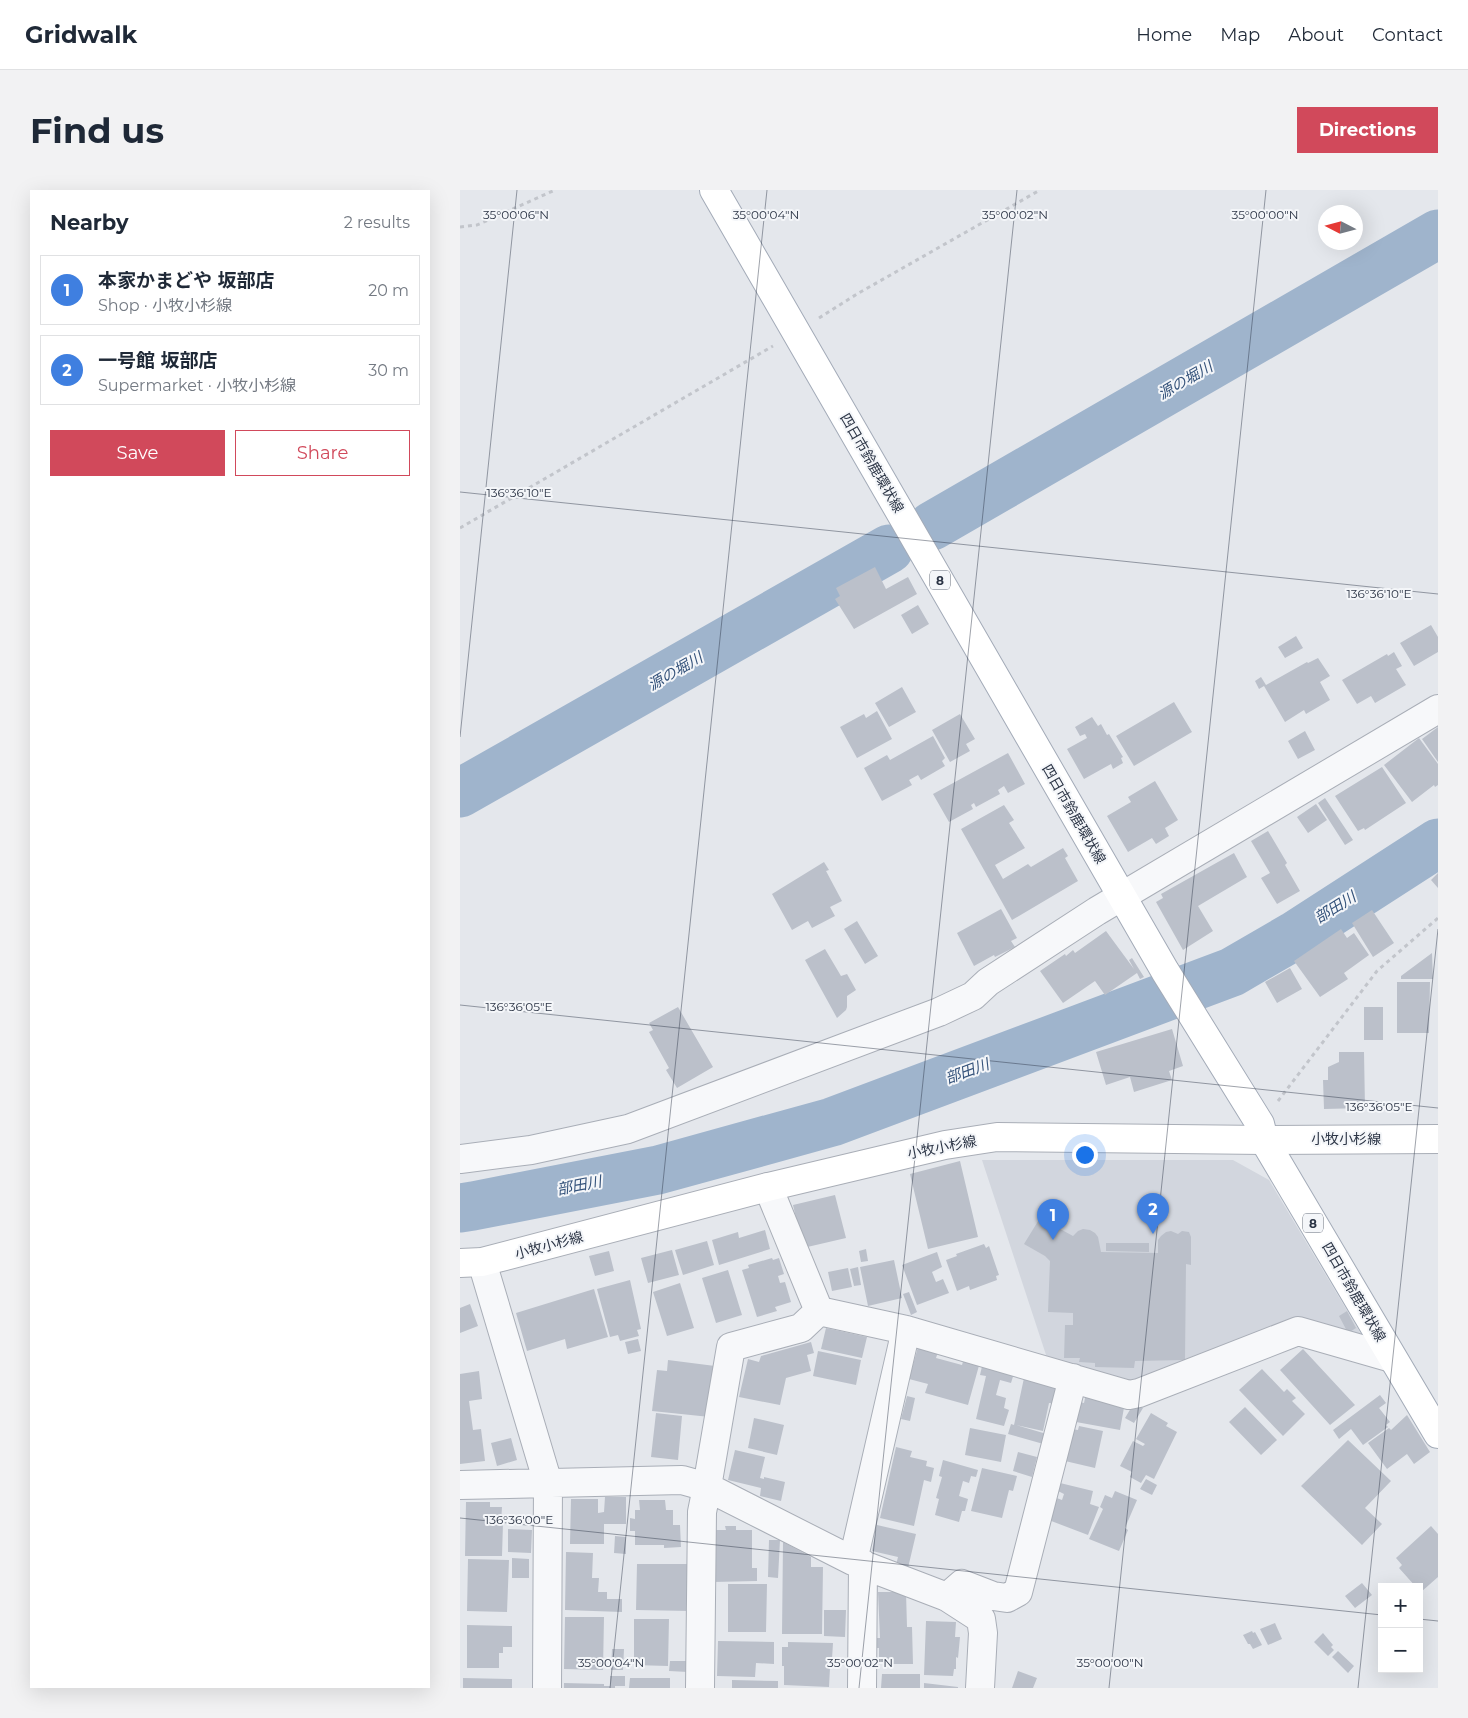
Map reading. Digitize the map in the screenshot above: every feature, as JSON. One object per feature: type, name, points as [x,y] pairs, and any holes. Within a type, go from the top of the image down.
[{"type":"main road","name":"四日市鈴鹿環状線","points":[[714,190],[1165,972],[1262,1132],[1438,1434]]},
{"type":"main road","name":"小牧小杉線","points":[[471,1262],[768,1187],[945,1145],[997,1137],[1262,1132],[1438,1139]]},
{"type":"street","points":[[460,1159],[532,1150],[628,1129],[939,1012],[973,996],[988,982],[1122,896],[1438,709]]},
{"type":"street","points":[[768,1187],[819,1311]]},
{"type":"street","points":[[471,1262],[548,1483],[547,1688]]},
{"type":"street","points":[[819,1311],[906,1330],[1129,1395],[1139,1393],[1298,1331],[1392,1358]]},
{"type":"street","points":[[700,1688],[702,1512],[731,1347],[801,1328],[819,1311]]},
{"type":"street","points":[[862,1688],[858,1563],[906,1330]]},
{"type":"street","points":[[947,1597],[962,1584],[994,1596],[1007,1598],[1018,1592],[1073,1378]]},
{"type":"street","points":[[460,1485],[682,1480],[707,1487],[858,1563],[947,1597],[981,1619],[983,1633],[980,1688]]},
{"type":"path","points":[[460,227],[477,225],[555,190]]},
{"type":"path","points":[[460,528],[797,332],[857,294],[1040,190]]},
{"type":"path","points":[[1262,1132],[1377,971],[1438,918]]},
{"type":"shaded area","points":[[982,1160],[1233,1160],[1269,1180],[1364,1339],[1295,1321],[1134,1384],[1049,1364]]},
{"type":"building","points":[[875,567],[886,589],[908,577],[917,594],[854,629],[835,599],[840,596],[836,588]]},
{"type":"building","points":[[918,605],[929,624],[912,634],[901,615]]},
{"type":"building","points":[[1431,625],[1438,637],[1438,652],[1414,666],[1400,643]]},
{"type":"building","points":[[1296,636],[1303,648],[1285,658],[1278,647]]},
{"type":"building","points":[[1394,652],[1402,666],[1396,669],[1406,685],[1375,703],[1371,696],[1357,704],[1342,680],[1387,654],[1388,656]]},
{"type":"building","points":[[1318,658],[1330,676],[1320,682],[1330,700],[1306,714],[1304,710],[1285,722],[1264,686],[1259,689],[1255,681],[1261,677],[1266,685],[1307,662]]},
{"type":"building","points":[[902,687],[916,712],[889,727],[875,703]]},
{"type":"building","points":[[1174,702],[1192,732],[1134,766],[1116,736]]},
{"type":"building","points":[[877,711],[892,739],[857,758],[840,727],[864,714],[866,718]]},
{"type":"building","points":[[960,714],[975,739],[966,744],[970,751],[950,762],[932,730]]},
{"type":"building","points":[[1092,717],[1098,726],[1101,724],[1107,735],[1109,734],[1123,757],[1121,758],[1123,763],[1113,769],[1111,764],[1084,779],[1067,749],[1087,738],[1085,734],[1080,736],[1075,727]]},
{"type":"building","points":[[1438,727],[1438,762],[1422,739]]},
{"type":"building","points":[[1305,731],[1315,750],[1298,759],[1288,741]]},
{"type":"building","points":[[933,736],[945,758],[942,761],[945,766],[921,780],[918,775],[909,780],[912,785],[882,801],[864,768],[887,755],[890,760]]},
{"type":"building","points":[[1419,738],[1438,764],[1438,785],[1435,787],[1434,785],[1412,802],[1384,765]]},
{"type":"building","points":[[1008,753],[1025,784],[1008,793],[1004,786],[998,790],[1000,794],[976,807],[974,803],[971,805],[973,809],[949,822],[933,794]]},
{"type":"building","points":[[1382,767],[1406,803],[1365,830],[1364,828],[1358,831],[1335,796]]},
{"type":"building","points":[[1155,781],[1178,820],[1165,828],[1169,836],[1156,844],[1152,838],[1128,852],[1107,816],[1131,802],[1128,797]]},
{"type":"building","points":[[1325,798],[1353,840],[1345,845],[1318,803]]},
{"type":"building","points":[[1316,804],[1327,820],[1308,833],[1297,817]]},
{"type":"building","points":[[1004,805],[1014,820],[1009,823],[1025,848],[995,865],[1003,879],[1028,864],[1031,867],[1063,848],[1068,856],[1065,858],[1078,881],[1012,920],[961,829]]},
{"type":"building","points":[[1268,831],[1287,863],[1285,865],[1300,891],[1277,904],[1261,878],[1270,873],[1251,841]]},
{"type":"building","points":[[1234,853],[1247,877],[1198,906],[1213,931],[1183,950],[1156,902],[1163,898],[1161,894]]},
{"type":"building","points":[[824,862],[829,870],[826,871],[842,901],[830,907],[835,916],[812,928],[808,921],[792,930],[772,894]]},
{"type":"building","points":[[1438,873],[1438,888],[1431,880]]},
{"type":"building","points":[[1001,909],[1017,938],[1011,941],[1015,947],[995,957],[994,955],[974,966],[957,933]]},
{"type":"building","points":[[1372,910],[1394,943],[1373,957],[1352,923]]},
{"type":"building","points":[[857,921],[878,956],[865,964],[844,929]]},
{"type":"building","points":[[1341,929],[1347,938],[1354,933],[1369,955],[1344,973],[1348,979],[1320,997],[1294,961]]},
{"type":"building","points":[[1106,931],[1134,969],[1129,960],[1132,958],[1144,977],[1140,979],[1137,973],[1105,995],[1095,981],[1063,1003],[1040,971],[1065,954],[1066,956],[1073,950],[1075,953]]},
{"type":"building","points":[[825,949],[841,976],[847,974],[856,990],[847,996],[846,1010],[837,1018],[805,960]]},
{"type":"building","points":[[1432,953],[1433,979],[1401,979],[1401,976]]},
{"type":"building","points":[[1290,968],[1302,989],[1277,1003],[1265,982]]},
{"type":"building","points":[[1397,982],[1430,982],[1429,1033],[1397,1033]]},
{"type":"building","points":[[678,1007],[713,1067],[677,1088],[666,1070],[669,1068],[649,1032],[653,1030],[649,1023]]},
{"type":"building","points":[[1364,1007],[1383,1007],[1383,1040],[1364,1040]]},
{"type":"building","points":[[1172,1029],[1183,1066],[1169,1071],[1172,1080],[1134,1092],[1130,1077],[1106,1085],[1096,1052]]},
{"type":"building","points":[[1339,1052],[1364,1052],[1365,1108],[1324,1109],[1323,1080],[1328,1080],[1328,1067],[1339,1062]]},
{"type":"building","points":[[960,1161],[978,1237],[928,1249],[910,1174]]},
{"type":"building","points":[[835,1195],[846,1238],[803,1248],[793,1205]]},
{"type":"building","points":[[1040,1218],[1073,1236],[1083,1229],[1090,1230],[1098,1237],[1101,1252],[1158,1253],[1158,1240],[1166,1232],[1171,1231],[1178,1234],[1182,1231],[1189,1232],[1191,1237],[1191,1265],[1186,1264],[1185,1360],[1135,1361],[1134,1368],[1095,1367],[1095,1363],[1079,1362],[1080,1358],[1064,1358],[1065,1325],[1073,1325],[1073,1313],[1048,1312],[1050,1261],[1024,1244]]},
{"type":"building","points":[[765,1230],[770,1249],[719,1265],[712,1240],[738,1232],[739,1238]]},
{"type":"building","points":[[707,1241],[714,1265],[683,1275],[675,1250]]},
{"type":"building","points":[[1106,1243],[1149,1243],[1149,1252],[1106,1251]]},
{"type":"building","points":[[984,1244],[986,1248],[989,1246],[999,1275],[996,1276],[997,1280],[970,1290],[969,1286],[957,1291],[946,1260],[957,1256],[956,1254]]},
{"type":"building","points":[[866,1249],[868,1261],[861,1262],[859,1251]]},
{"type":"building","points":[[672,1250],[679,1275],[648,1283],[641,1258]]},
{"type":"building","points":[[609,1251],[614,1271],[595,1276],[589,1256]]},
{"type":"building","points":[[937,1252],[942,1267],[932,1272],[936,1282],[943,1279],[949,1293],[917,1305],[902,1265]]},
{"type":"building","points":[[772,1258],[773,1260],[779,1258],[784,1274],[778,1276],[780,1283],[785,1282],[791,1302],[775,1307],[777,1311],[757,1317],[742,1270],[749,1268],[748,1265]]},
{"type":"building","points":[[894,1260],[902,1298],[868,1306],[860,1267]]},
{"type":"building","points":[[858,1267],[861,1285],[854,1286],[850,1269]]},
{"type":"building","points":[[848,1268],[852,1287],[832,1291],[828,1272]]},
{"type":"building","points":[[728,1270],[742,1315],[716,1323],[702,1278]]},
{"type":"building","points":[[630,1280],[641,1329],[637,1330],[639,1336],[620,1341],[618,1335],[610,1337],[597,1289]]},
{"type":"building","points":[[680,1283],[694,1328],[667,1336],[653,1292]]},
{"type":"building","points":[[594,1289],[608,1337],[567,1349],[565,1339],[527,1351],[516,1313]]},
{"type":"building","points":[[909,1292],[917,1312],[911,1315],[903,1294]]},
{"type":"building","points":[[470,1304],[478,1326],[460,1333],[460,1308]]},
{"type":"building","points":[[1347,1311],[1356,1328],[1348,1333],[1339,1316]]},
{"type":"building","points":[[826,1328],[867,1337],[862,1358],[821,1349]]},
{"type":"building","points":[[638,1339],[641,1351],[628,1354],[625,1342]]},
{"type":"building","points":[[811,1342],[814,1353],[807,1355],[811,1371],[786,1378],[780,1405],[739,1397],[748,1359],[759,1362],[761,1356]]},
{"type":"building","points":[[918,1347],[938,1352],[936,1358],[962,1365],[964,1358],[980,1362],[968,1405],[925,1393],[928,1384],[909,1379]]},
{"type":"building","points":[[1303,1349],[1355,1405],[1330,1425],[1280,1370]]},
{"type":"building","points":[[818,1351],[861,1360],[856,1385],[813,1376]]},
{"type":"building","points":[[668,1360],[715,1366],[710,1417],[652,1411],[657,1370],[667,1371]]},
{"type":"building","points":[[983,1362],[1015,1370],[1011,1383],[1000,1380],[996,1395],[1006,1398],[1004,1408],[1009,1410],[1004,1426],[976,1419],[986,1376],[980,1375]]},
{"type":"building","points":[[1262,1369],[1284,1392],[1287,1389],[1296,1398],[1292,1401],[1305,1414],[1283,1436],[1239,1390]]},
{"type":"building","points":[[479,1371],[482,1399],[469,1401],[473,1430],[481,1429],[485,1461],[460,1464],[460,1374]]},
{"type":"building","points":[[1024,1378],[1053,1385],[1053,1387],[1061,1389],[1057,1404],[1049,1403],[1043,1431],[1016,1425],[1050,1435],[1047,1445],[1008,1434],[1011,1424],[1014,1425]]},
{"type":"building","points":[[1086,1393],[1125,1402],[1120,1430],[1076,1422],[1080,1402],[1084,1403]]},
{"type":"building","points":[[1380,1395],[1386,1403],[1379,1408],[1390,1422],[1386,1425],[1388,1427],[1363,1445],[1351,1429],[1339,1439],[1333,1430]]},
{"type":"building","points":[[907,1396],[915,1398],[910,1421],[901,1419]]},
{"type":"building","points":[[1134,1403],[1143,1408],[1134,1423],[1125,1418]]},
{"type":"building","points":[[1245,1407],[1277,1440],[1261,1455],[1229,1422]]},
{"type":"building","points":[[656,1413],[682,1416],[678,1460],[651,1457]]},
{"type":"building","points":[[1151,1413],[1168,1423],[1166,1426],[1177,1432],[1154,1479],[1146,1475],[1141,1483],[1130,1477],[1132,1472],[1120,1466],[1133,1441],[1143,1446],[1145,1444],[1136,1439]]},
{"type":"building","points":[[1407,1415],[1430,1452],[1414,1464],[1407,1454],[1387,1469],[1368,1443],[1389,1428],[1391,1430]]},
{"type":"building","points":[[754,1418],[784,1425],[777,1455],[748,1448]]},
{"type":"building","points":[[1079,1426],[1103,1431],[1095,1468],[1065,1461],[1072,1429],[1078,1430]]},
{"type":"building","points":[[970,1428],[1006,1435],[1001,1462],[965,1455]]},
{"type":"building","points":[[511,1438],[517,1460],[497,1466],[491,1443]]},
{"type":"building","points":[[1348,1440],[1391,1481],[1365,1508],[1382,1524],[1362,1545],[1301,1486]]},
{"type":"building","points":[[896,1447],[912,1451],[910,1457],[927,1461],[926,1466],[934,1468],[931,1482],[924,1480],[914,1526],[880,1518]]},
{"type":"building","points":[[735,1450],[765,1457],[760,1478],[764,1479],[764,1477],[785,1482],[781,1501],[760,1496],[761,1488],[728,1480]]},
{"type":"building","points":[[1018,1452],[1037,1457],[1032,1477],[1013,1471]]},
{"type":"building","points":[[943,1460],[978,1470],[976,1477],[971,1476],[969,1483],[963,1481],[959,1496],[968,1499],[965,1511],[962,1511],[959,1522],[935,1515],[939,1499],[936,1498],[942,1477],[939,1476]]},
{"type":"building","points":[[982,1468],[1017,1476],[1013,1491],[1009,1490],[1002,1518],[971,1511]]},
{"type":"building","points":[[1146,1479],[1157,1485],[1152,1495],[1140,1489]]},
{"type":"building","points":[[1060,1483],[1093,1491],[1090,1504],[1099,1507],[1088,1535],[1046,1519],[1054,1497],[1062,1500],[1064,1494],[1058,1491]]},
{"type":"building","points":[[1115,1491],[1137,1500],[1125,1528],[1128,1530],[1119,1551],[1089,1539],[1103,1509],[1100,1507],[1105,1495],[1112,1498]]},
{"type":"building","points":[[605,1497],[626,1497],[626,1524],[604,1524],[604,1544],[570,1544],[571,1499],[598,1499],[598,1513],[604,1512]]},
{"type":"building","points":[[639,1500],[665,1500],[666,1510],[673,1510],[673,1525],[680,1525],[681,1547],[664,1548],[664,1545],[635,1545],[635,1531],[630,1531],[630,1518],[635,1519],[635,1510],[640,1510]]},
{"type":"building","points":[[466,1502],[490,1502],[490,1507],[502,1507],[502,1556],[465,1556]]},
{"type":"building","points":[[877,1525],[916,1534],[908,1568],[896,1565],[898,1557],[872,1551]]},
{"type":"building","points":[[725,1526],[736,1526],[736,1530],[752,1530],[752,1568],[757,1568],[757,1581],[713,1582],[713,1530],[726,1530]]},
{"type":"building","points":[[1431,1526],[1438,1534],[1438,1577],[1423,1590],[1423,1583],[1412,1583],[1399,1568],[1402,1565],[1396,1558]]},
{"type":"building","points":[[508,1529],[532,1530],[531,1553],[508,1552]]},
{"type":"building","points":[[615,1536],[626,1537],[626,1554],[614,1553]]},
{"type":"building","points":[[769,1540],[780,1540],[778,1578],[768,1577]]},
{"type":"building","points":[[783,1542],[811,1557],[811,1567],[823,1567],[822,1634],[782,1634]]},
{"type":"building","points":[[566,1552],[593,1553],[592,1578],[599,1578],[598,1592],[607,1592],[607,1599],[622,1599],[622,1612],[565,1610]]},
{"type":"building","points":[[512,1558],[529,1559],[529,1578],[512,1578]]},
{"type":"building","points":[[468,1559],[509,1560],[507,1612],[467,1611]]},
{"type":"building","points":[[637,1564],[690,1564],[690,1611],[636,1610]]},
{"type":"building","points":[[1362,1583],[1372,1595],[1355,1608],[1345,1596]]},
{"type":"building","points":[[728,1584],[767,1584],[766,1632],[728,1632]]},
{"type":"building","points":[[878,1592],[906,1592],[907,1627],[912,1627],[913,1664],[879,1664],[879,1648],[877,1648],[876,1638],[880,1638]]},
{"type":"building","points":[[824,1610],[846,1610],[845,1637],[824,1636]]},
{"type":"building","points":[[565,1617],[604,1617],[603,1670],[564,1669]]},
{"type":"building","points":[[634,1619],[669,1619],[668,1666],[634,1665]]},
{"type":"building","points":[[926,1621],[956,1622],[955,1637],[960,1637],[958,1658],[956,1657],[956,1669],[954,1669],[953,1676],[924,1675]]},
{"type":"building","points":[[1275,1623],[1282,1639],[1268,1645],[1260,1629]]},
{"type":"building","points":[[467,1625],[512,1626],[512,1647],[503,1647],[503,1653],[499,1653],[499,1668],[467,1668]]},
{"type":"building","points":[[1252,1631],[1253,1633],[1255,1632],[1262,1645],[1253,1649],[1243,1635]]},
{"type":"building","points":[[1323,1633],[1333,1645],[1331,1647],[1334,1650],[1328,1656],[1314,1642]]},
{"type":"building","points":[[718,1641],[774,1642],[774,1664],[756,1663],[755,1677],[717,1676]]},
{"type":"building","points":[[788,1642],[833,1643],[832,1659],[835,1659],[835,1668],[830,1668],[829,1687],[784,1685],[782,1647],[788,1647]]},
{"type":"building","points":[[612,1649],[624,1649],[623,1670],[611,1670]]},
{"type":"building","points":[[1338,1651],[1354,1666],[1348,1673],[1332,1657]]},
{"type":"building","points":[[670,1661],[688,1661],[688,1672],[669,1671]]},
{"type":"building","points":[[1018,1671],[1037,1678],[1033,1688],[1012,1688]]},
{"type":"building","points":[[882,1674],[920,1674],[920,1688],[881,1688]]},
{"type":"building","points":[[610,1676],[625,1676],[625,1686],[615,1686],[615,1688],[564,1688],[564,1683],[604,1684],[604,1686],[610,1686]]},
{"type":"building","points":[[463,1678],[512,1679],[512,1688],[463,1688]]},
{"type":"building","points":[[630,1678],[670,1678],[670,1688],[629,1688]]},
{"type":"building","points":[[732,1680],[778,1681],[778,1688],[732,1688]]},
{"type":"building","points":[[924,1683],[958,1687],[958,1688],[924,1688]]},
{"type":"waterway","name":"源の堀川","points":[[932,526],[1438,234]]},
{"type":"waterway","name":"源の堀川","points":[[460,793],[889,549]]},
{"type":"waterway","name":"部田川","points":[[460,1208],[658,1170],[832,1122],[1232,972],[1294,936],[1438,843]]},
{"type":"place","name":"一号館 坂部店","points":[[1153,1234]]},
{"type":"place","name":"本家かまどや 坂部店","points":[[1053,1240]]}]
